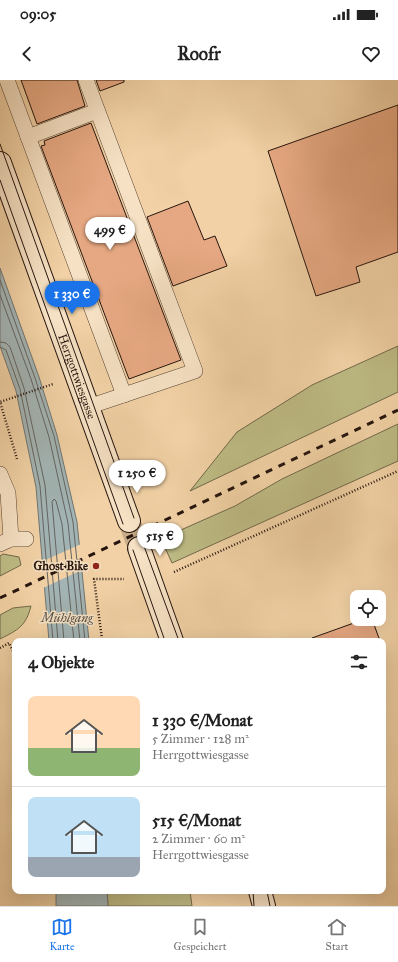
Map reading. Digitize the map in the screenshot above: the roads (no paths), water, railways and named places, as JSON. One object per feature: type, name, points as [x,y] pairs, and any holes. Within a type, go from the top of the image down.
[{"type":"main road","name":"Herrgottwiesgasse","points":[[0,163],[129,521]]},
{"type":"main road","points":[[139,548],[171,638]]},
{"type":"main road","points":[[261,894],[264,906]]},
{"type":"lane","points":[[7,80],[124,395]]},
{"type":"lane","points":[[86,80],[195,371],[88,408]]},
{"type":"lane","points":[[28,137],[97,111]]},
{"type":"lane","points":[[0,474],[8,493],[12,541]]},
{"type":"water","name":"Mühlgang","points":[[0,268],[39,377],[57,435],[77,522],[89,638],[49,638],[36,487],[16,391],[0,346]]},
{"type":"water","points":[[56,894],[107,894],[108,906],[56,906]]},
{"type":"tunnel","points":[[129,521],[139,548]]},
{"type":"tram line","points":[[0,144],[134,518]]},
{"type":"tram line","points":[[0,180],[123,524]]},
{"type":"tram line","points":[[144,546],[178,638]]},
{"type":"tram line","points":[[133,550],[164,638]]},
{"type":"tram line","points":[[253,894],[254,906]]},
{"type":"tram line","points":[[268,894],[270,906]]},
{"type":"railway","points":[[0,598],[398,410]]},
{"type":"place","name":"Ghost Bike","points":[[96,566]]}]
